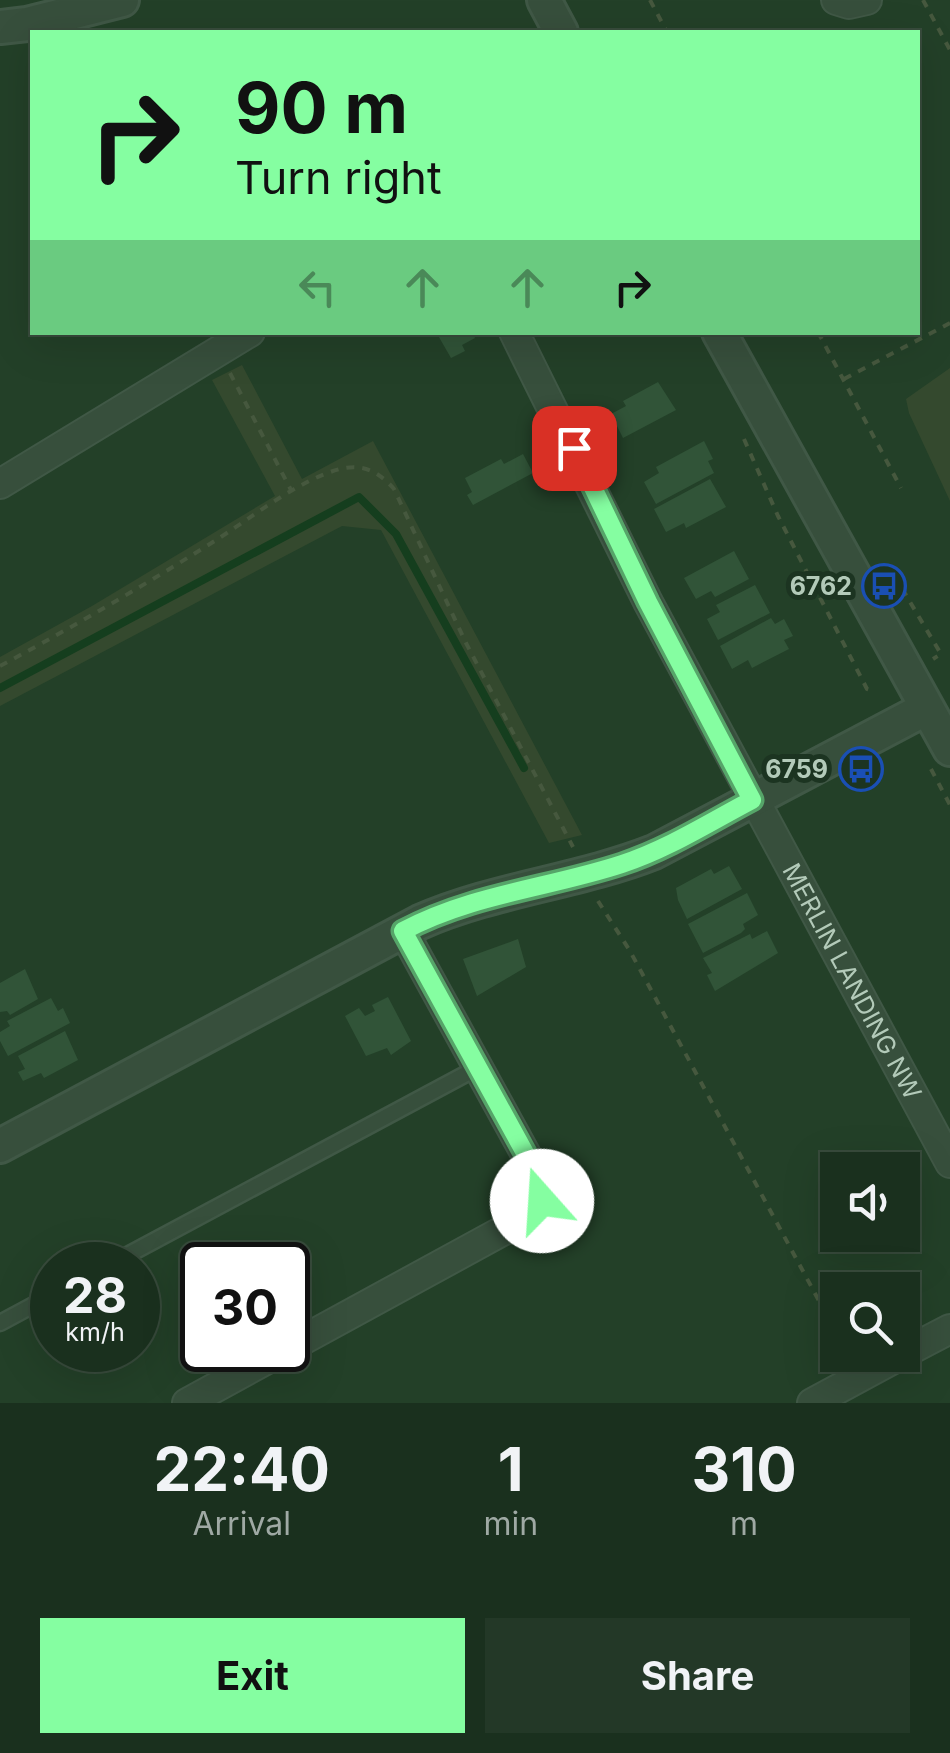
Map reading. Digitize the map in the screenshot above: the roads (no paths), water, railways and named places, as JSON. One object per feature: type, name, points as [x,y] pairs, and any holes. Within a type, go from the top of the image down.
[{"type":"street","points":[[0,27],[122,0]]},
{"type":"street","points":[[544,0],[560,30]]},
{"type":"street","points":[[0,484],[245,335]]},
{"type":"street","name":"MERLIN LANDING NW","points":[[515,335],[648,602],[950,1163]]},
{"type":"street","points":[[721,335],[927,708],[937,753]]},
{"type":"street","points":[[2,1140],[451,908],[623,864],[654,852],[927,708]]},
{"type":"street","points":[[310,1336],[535,1212],[542,1201],[541,1186],[403,931]]},
{"type":"street","points":[[920,1346],[949,1332]]},
{"type":"street","points":[[186,1403],[243,1372]]},
{"type":"street","points":[[812,1403],[870,1372]]},
{"type":"lane","points":[[152,1242],[476,1068]]},
{"type":"lane","points":[[0,1324],[30,1307]]},
{"type":"waterway","points":[[0,688],[359,497],[396,534],[524,768]]},
{"type":"place","name":"6762","points":[[884,586]]},
{"type":"place","name":"6759","points":[[861,769]]}]
